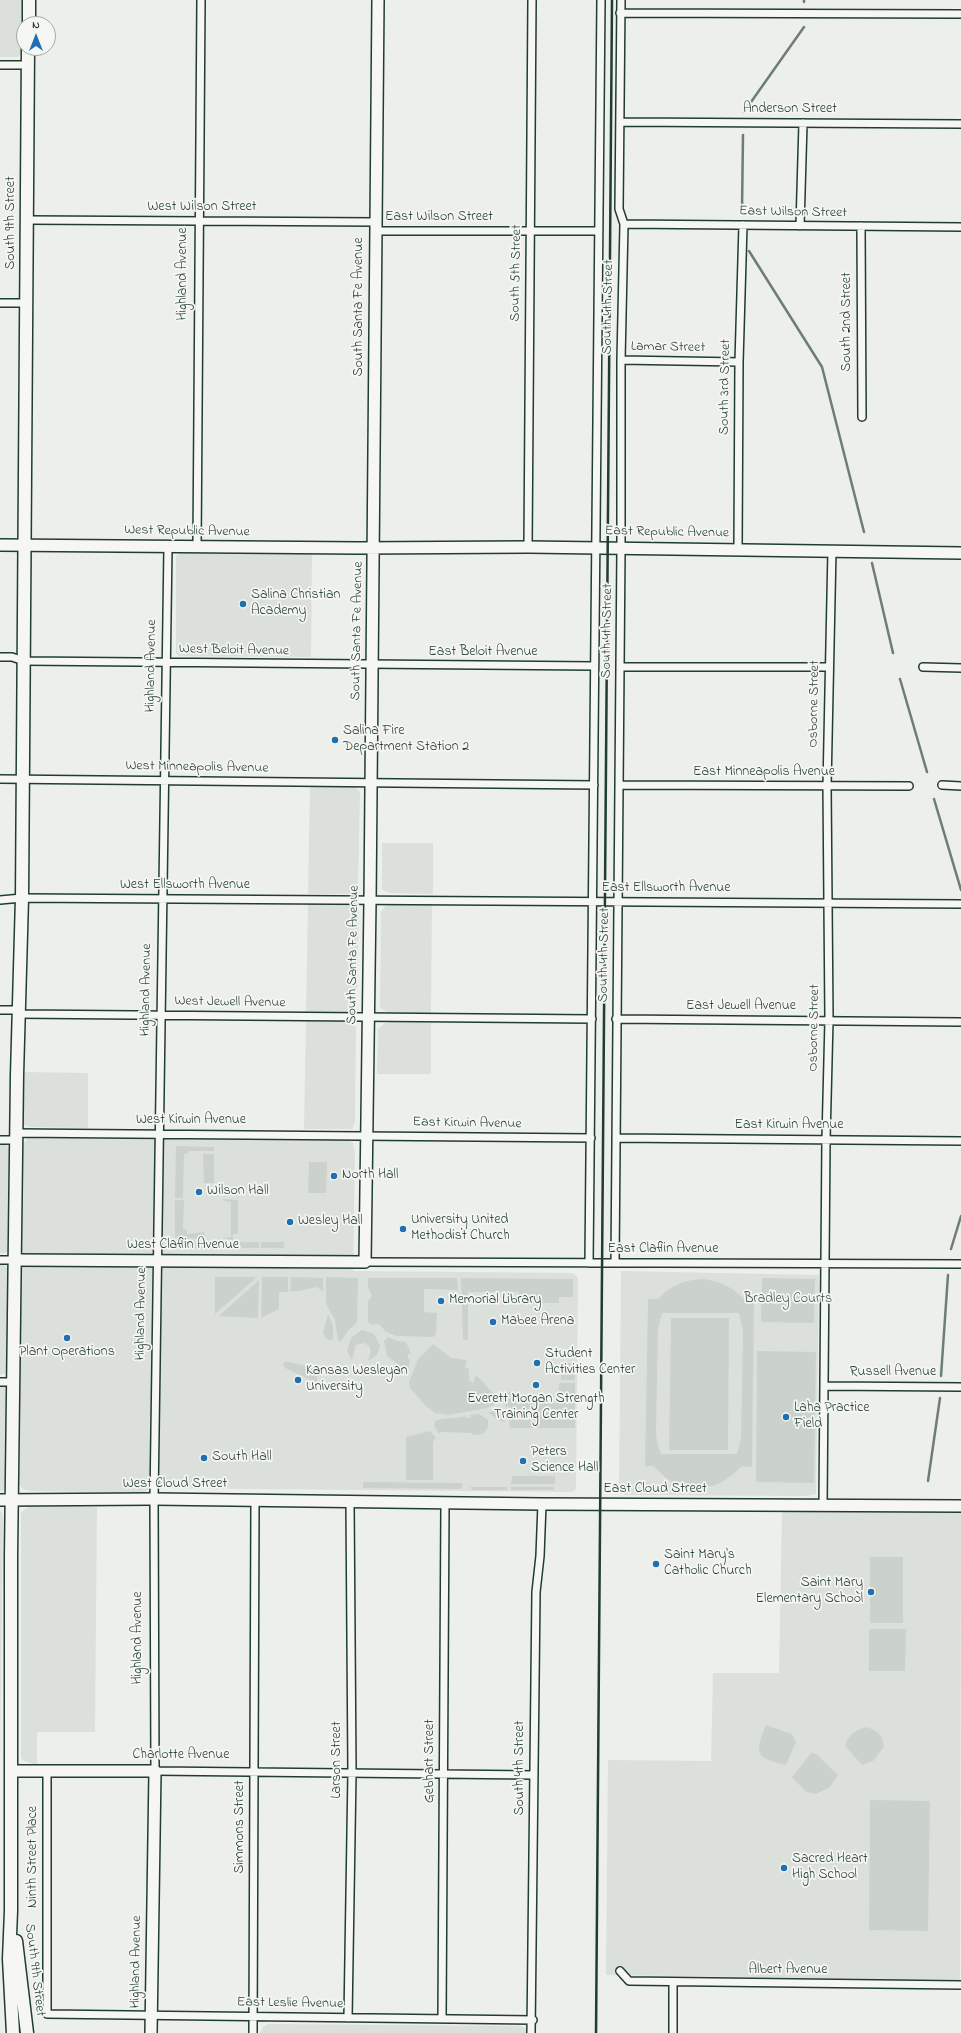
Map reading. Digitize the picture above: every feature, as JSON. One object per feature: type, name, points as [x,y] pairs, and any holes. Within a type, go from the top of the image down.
[{"type":"main road","points":[[29,0],[29,16]]},
{"type":"main road","name":"South Santa Fe Avenue","points":[[365,1262],[374,548],[378,0]]},
{"type":"main road","name":"South 9th Street","points":[[13,2033],[9,1960],[11,1910],[10,1771],[12,1500],[16,1136],[22,898],[28,56]]},
{"type":"main road","name":"West Republic Avenue","points":[[0,545],[197,548],[374,548]]},
{"type":"main road","name":"East Republic Avenue","points":[[374,548],[595,547],[961,553]]},
{"type":"main road","name":"West Claflin Avenue","points":[[15,1260],[365,1262]]},
{"type":"main road","name":"West Cloud Street","points":[[0,1500],[154,1499],[350,1502]]},
{"type":"main road","name":"East Cloud Street","points":[[350,1502],[961,1506]]},
{"type":"main road","name":"Charlotte Avenue","points":[[10,1771],[155,1771]]},
{"type":"main road","name":"Highland Avenue","points":[[151,2033],[155,1771]]},
{"type":"main road","name":"South 9th Street","points":[[11,1910],[27,2033]]},
{"type":"street","name":"Highland Avenue","points":[[197,548],[201,0]]},
{"type":"street","name":"South 5th Street","points":[[528,547],[532,0]]},
{"type":"street","name":"South 4th Street","points":[[589,1263],[601,0]]},
{"type":"street","name":"South 4th Street","points":[[615,1263],[616,1019],[619,902],[621,360],[624,224],[619,209],[620,0]]},
{"type":"street","points":[[620,13],[961,14]]},
{"type":"street","points":[[0,64],[28,65]]},
{"type":"street","name":"Anderson Street","points":[[620,122],[961,124]]},
{"type":"street","points":[[800,226],[803,124]]},
{"type":"street","name":"West Wilson Street","points":[[27,220],[199,221],[376,226]]},
{"type":"street","name":"East Wilson Street","points":[[624,224],[961,227]]},
{"type":"street","name":"South 3rd Street","points":[[738,549],[739,362],[743,225]]},
{"type":"street","name":"East Wilson Street","points":[[376,226],[531,231],[598,231]]},
{"type":"street","name":"South 2nd Street","points":[[861,226],[862,417]]},
{"type":"street","points":[[0,303],[26,303]]},
{"type":"street","name":"Lamar Street","points":[[621,360],[739,362]]},
{"type":"street","name":"Highland Avenue","points":[[155,1771],[154,1499],[168,547]]},
{"type":"street","name":"Osborne Street","points":[[823,1505],[826,1139],[829,1020],[827,786],[832,550]]},
{"type":"street","name":"West Beloit Avenue","points":[[0,657],[12,657],[24,661],[167,664],[372,665]]},
{"type":"street","name":"East Beloit Avenue","points":[[372,665],[594,666]]},
{"type":"street","points":[[620,667],[829,667]]},
{"type":"street","points":[[923,667],[961,668]]},
{"type":"street","name":"West Minneapolis Avenue","points":[[0,779],[371,782]]},
{"type":"street","points":[[371,782],[594,785]]},
{"type":"street","name":"East Minneapolis Avenue","points":[[619,785],[909,786]]},
{"type":"street","points":[[942,785],[961,786]]},
{"type":"street","name":"West Ellsworth Avenue","points":[[0,900],[22,898],[370,901]]},
{"type":"street","name":"East Ellsworth Avenue","points":[[370,901],[961,904]]},
{"type":"street","name":"West Jewell Avenue","points":[[0,1010],[19,1012],[368,1018]]},
{"type":"street","points":[[368,1018],[592,1019]]},
{"type":"street","name":"East Jewell Avenue","points":[[616,1019],[961,1022]]},
{"type":"street","name":"West Kirwin Avenue","points":[[0,1140],[16,1136],[160,1134],[366,1136]]},
{"type":"street","name":"East Kirwin Avenue","points":[[366,1136],[591,1138]]},
{"type":"street","name":"East Kirwin Avenue","points":[[616,1138],[961,1141]]},
{"type":"street","name":"West Claflin Avenue","points":[[0,1260],[15,1260]]},
{"type":"street","name":"East Claflin Avenue","points":[[365,1262],[961,1264]]},
{"type":"street","points":[[0,1382],[13,1382]]},
{"type":"street","name":"Russell Avenue","points":[[825,1386],[961,1387]]},
{"type":"street","name":"Simmons Street","points":[[253,2033],[255,1501]]},
{"type":"street","name":"Larson Street","points":[[348,2018],[352,1772],[350,1502]]},
{"type":"street","name":"Gebhart Street","points":[[442,2019],[445,1503]]},
{"type":"street","name":"South 4th Street","points":[[531,2033],[533,2020],[536,1592],[540,1556],[542,1504]]},
{"type":"street","name":"Ninth Street Place","points":[[47,1771],[47,2014]]},
{"type":"street","name":"Charlotte Avenue","points":[[155,1771],[534,1775]]},
{"type":"street","name":"Albert Avenue","points":[[620,1971],[628,1981],[673,1983],[961,1985]]},
{"type":"street","points":[[673,1983],[673,2033]]},
{"type":"street","name":"East Leslie Avenue","points":[[47,2014],[533,2020]]},
{"type":"shaded area","points":[[0,0],[24,0],[24,16],[16,16],[16,56],[19,56],[0,57]]},
{"type":"shaded area","name":"Salina Christian Academy","points":[[182,552],[312,554],[311,657],[179,656],[176,654],[176,557]]},
{"type":"shaded area","points":[[310,787],[355,787],[360,792],[358,889],[354,893],[349,894],[308,894]]},
{"type":"shaded area","points":[[382,843],[433,843],[433,894],[390,893],[382,890]]},
{"type":"shaded area","points":[[308,903],[353,904],[359,909],[357,1004],[356,1007],[349,1012],[306,1013]]},
{"type":"shaded area","points":[[389,904],[432,905],[431,1013],[389,1013],[380,1008],[381,912],[385,906]]},
{"type":"shaded area","points":[[306,1021],[346,1022],[353,1024],[356,1028],[355,1123],[352,1129],[304,1129]]},
{"type":"shaded area","points":[[385,1023],[431,1023],[431,1074],[377,1074],[378,1029]]},
{"type":"shaded area","points":[[23,1072],[88,1073],[88,1128],[29,1127],[24,1125]]},
{"type":"shaded area","name":"Kansas Wesleyan University","points":[[28,1138],[349,1141],[353,1143],[355,1152],[353,1271],[572,1273],[578,1278],[575,1491],[150,1488],[143,1493],[31,1491],[23,1489],[18,1481],[23,1144]]},
{"type":"shaded area","points":[[0,1143],[4,1143],[11,1150],[10,1247],[9,1251],[5,1253],[0,1253]]},
{"type":"shaded area","points":[[3,1264],[9,1270],[8,1368],[6,1373],[0,1375],[0,1265]]},
{"type":"shaded area","points":[[621,1271],[819,1275],[816,1494],[808,1496],[625,1495],[621,1493],[619,1490]]},
{"type":"shaded area","points":[[0,1384],[5,1385],[8,1389],[6,1483],[3,1491],[0,1491]]},
{"type":"shaded area","points":[[32,1505],[97,1507],[95,1732],[37,1732],[37,1765],[22,1760],[21,1754],[21,1512]]},
{"type":"shaded area","points":[[0,1510],[3,1515],[0,1762]]},
{"type":"shaded area","name":"Sacred Heart High School","points":[[782,1511],[961,1511],[960,1980],[606,1975],[608,1760],[711,1761],[713,1673],[779,1673]]},
{"type":"shaded area","points":[[268,2024],[519,2026],[525,2028],[527,2033],[260,2033],[263,2027]]},
{"type":"green space","points":[[176,1146],[214,1147],[214,1151],[188,1151],[188,1154],[184,1154],[183,1198],[175,1198]]},
{"type":"green space","points":[[203,1154],[214,1154],[214,1183],[204,1183]]},
{"type":"green space","points":[[309,1162],[327,1162],[326,1193],[308,1193]]},
{"type":"green space","points":[[223,1199],[238,1200],[238,1234],[233,1234],[233,1240],[224,1239],[231,1237],[231,1202],[224,1201]]},
{"type":"green space","points":[[175,1200],[184,1200],[183,1229],[187,1230],[187,1234],[204,1232],[205,1239],[175,1238]]},
{"type":"green space","points":[[174,1242],[206,1242],[206,1248],[174,1248]]},
{"type":"green space","points":[[240,1242],[259,1242],[259,1248],[240,1248]]},
{"type":"green space","points":[[261,1242],[284,1242],[284,1248],[261,1248]]},
{"type":"green space","points":[[215,1277],[257,1277],[215,1314]]},
{"type":"green space","points":[[262,1277],[288,1277],[288,1292],[279,1292],[279,1309],[261,1318]]},
{"type":"green space","points":[[291,1277],[323,1278],[323,1291],[316,1287],[300,1291],[290,1291]]},
{"type":"green space","points":[[326,1277],[358,1278],[357,1322],[341,1341],[338,1341],[335,1320],[326,1304]]},
{"type":"green space","points":[[368,1278],[457,1278],[458,1290],[424,1289],[424,1312],[437,1313],[436,1334],[433,1337],[396,1336],[386,1332],[379,1324],[372,1325],[368,1322],[368,1301],[372,1296],[368,1287]]},
{"type":"green space","points":[[461,1278],[573,1279],[573,1297],[559,1297],[559,1303],[518,1303],[518,1292],[468,1292],[468,1340],[463,1340]]},
{"type":"green space","name":"Bradley Courts","points":[[762,1278],[815,1279],[814,1323],[761,1322]]},
{"type":"green space","points":[[703,1279],[721,1283],[731,1288],[745,1300],[754,1300],[752,1467],[742,1466],[721,1482],[710,1487],[698,1488],[686,1487],[675,1483],[664,1476],[654,1466],[645,1466],[648,1299],[658,1299],[678,1284]],"holes":[[[662,1313],[739,1313],[743,1331],[741,1439],[737,1454],[661,1454],[657,1443],[656,1432],[658,1329]]]},
{"type":"green space","points":[[259,1280],[258,1318],[219,1316]]},
{"type":"green space","points":[[328,1314],[333,1326],[333,1340],[328,1340],[323,1333]]},
{"type":"green space","points":[[671,1318],[729,1318],[728,1450],[669,1450]]},
{"type":"green space","points":[[362,1330],[374,1334],[380,1346],[377,1355],[368,1361],[371,1352],[369,1346],[364,1343],[356,1345],[352,1360],[347,1351],[351,1338]]},
{"type":"green space","points":[[388,1337],[397,1341],[406,1342],[411,1354],[408,1354],[408,1359],[410,1360],[408,1372],[387,1356],[384,1341]]},
{"type":"green space","points":[[433,1344],[451,1358],[467,1360],[465,1367],[469,1369],[469,1380],[473,1383],[476,1375],[496,1396],[497,1399],[494,1405],[487,1408],[448,1415],[435,1413],[426,1406],[410,1388],[409,1382],[418,1359]]},
{"type":"green space","name":"Laha Practice Field","points":[[757,1351],[816,1352],[814,1483],[756,1482]]},
{"type":"green space","points":[[285,1361],[315,1368],[317,1371],[317,1383],[285,1368],[283,1365]]},
{"type":"green space","points":[[561,1363],[572,1363],[575,1366],[575,1380],[561,1380]]},
{"type":"green space","points":[[559,1383],[575,1383],[575,1428],[510,1428],[508,1412],[510,1410],[509,1406],[506,1407],[501,1397],[505,1392],[514,1392],[515,1402],[559,1403]]},
{"type":"green space","points":[[500,1407],[505,1423],[488,1413]]},
{"type":"green space","points":[[479,1414],[488,1420],[488,1427],[483,1434],[472,1435],[472,1433],[441,1432],[439,1434],[434,1426],[435,1421],[438,1420],[465,1416],[466,1418],[471,1417],[470,1415]]},
{"type":"green space","points":[[430,1431],[436,1438],[433,1442],[433,1480],[406,1480],[406,1437]]},
{"type":"green space","points":[[512,1476],[555,1476],[555,1484],[511,1484]]},
{"type":"green space","points":[[363,1482],[462,1483],[462,1487],[460,1489],[363,1488]]},
{"type":"green space","points":[[470,1487],[507,1487],[507,1490],[472,1490]]},
{"type":"green space","points":[[511,1487],[554,1487],[554,1490],[511,1490]]},
{"type":"green space","points":[[870,1557],[903,1557],[903,1623],[870,1623]]},
{"type":"green space","points":[[869,1629],[906,1629],[905,1671],[869,1671]]},
{"type":"green space","points":[[766,1725],[792,1734],[796,1742],[786,1765],[769,1760],[763,1757],[760,1753],[760,1742]]},
{"type":"green space","points":[[867,1727],[880,1734],[884,1747],[873,1761],[862,1765],[845,1746],[848,1738],[853,1733]]},
{"type":"green space","points":[[811,1753],[816,1754],[838,1775],[830,1787],[816,1794],[806,1792],[792,1777]]},
{"type":"green space","points":[[870,1800],[930,1801],[928,1931],[869,1930]]},
{"type":"waterway","points":[[744,112],[804,27]]},
{"type":"waterway","points":[[742,210],[743,135]]},
{"type":"waterway","points":[[749,251],[822,367],[864,532]]},
{"type":"waterway","points":[[872,563],[893,653]]},
{"type":"waterway","points":[[900,679],[927,772]]},
{"type":"waterway","points":[[934,799],[961,890]]},
{"type":"waterway","points":[[951,1249],[961,1216]]},
{"type":"waterway","points":[[941,1376],[948,1275]]},
{"type":"waterway","points":[[928,1481],[940,1398]]},
{"type":"railway","points":[[596,2033],[612,0]]},
{"type":"place","name":"Salina Christian Academy","points":[[243,604]]},
{"type":"place","name":"Salina Fire Department Station 2","points":[[335,740]]},
{"type":"place","name":"North Hall","points":[[334,1176]]},
{"type":"place","name":"Wilson Hall","points":[[199,1192]]},
{"type":"place","name":"Wesley Hall","points":[[290,1222]]},
{"type":"place","name":"University United Methodist Church","points":[[403,1229]]},
{"type":"place","name":"Memorial Library","points":[[441,1301]]},
{"type":"place","name":"Mabee Arena","points":[[493,1322]]},
{"type":"place","name":"Plant Operations","points":[[67,1338]]},
{"type":"place","name":"Student Activities Center","points":[[537,1363]]},
{"type":"place","name":"Kansas Wesleyan University","points":[[298,1380]]},
{"type":"place","name":"Everett Morgan Strength Training Center","points":[[536,1385]]},
{"type":"place","name":"Laha Practice Field","points":[[786,1417]]},
{"type":"place","name":"South Hall","points":[[204,1458]]},
{"type":"place","name":"Peters Science Hall","points":[[523,1461]]},
{"type":"place","name":"Saint Mary's Catholic Church","points":[[656,1564]]},
{"type":"place","name":"Saint Mary Elementary School","points":[[871,1592]]},
{"type":"place","name":"Sacred Heart High School","points":[[784,1868]]}]
